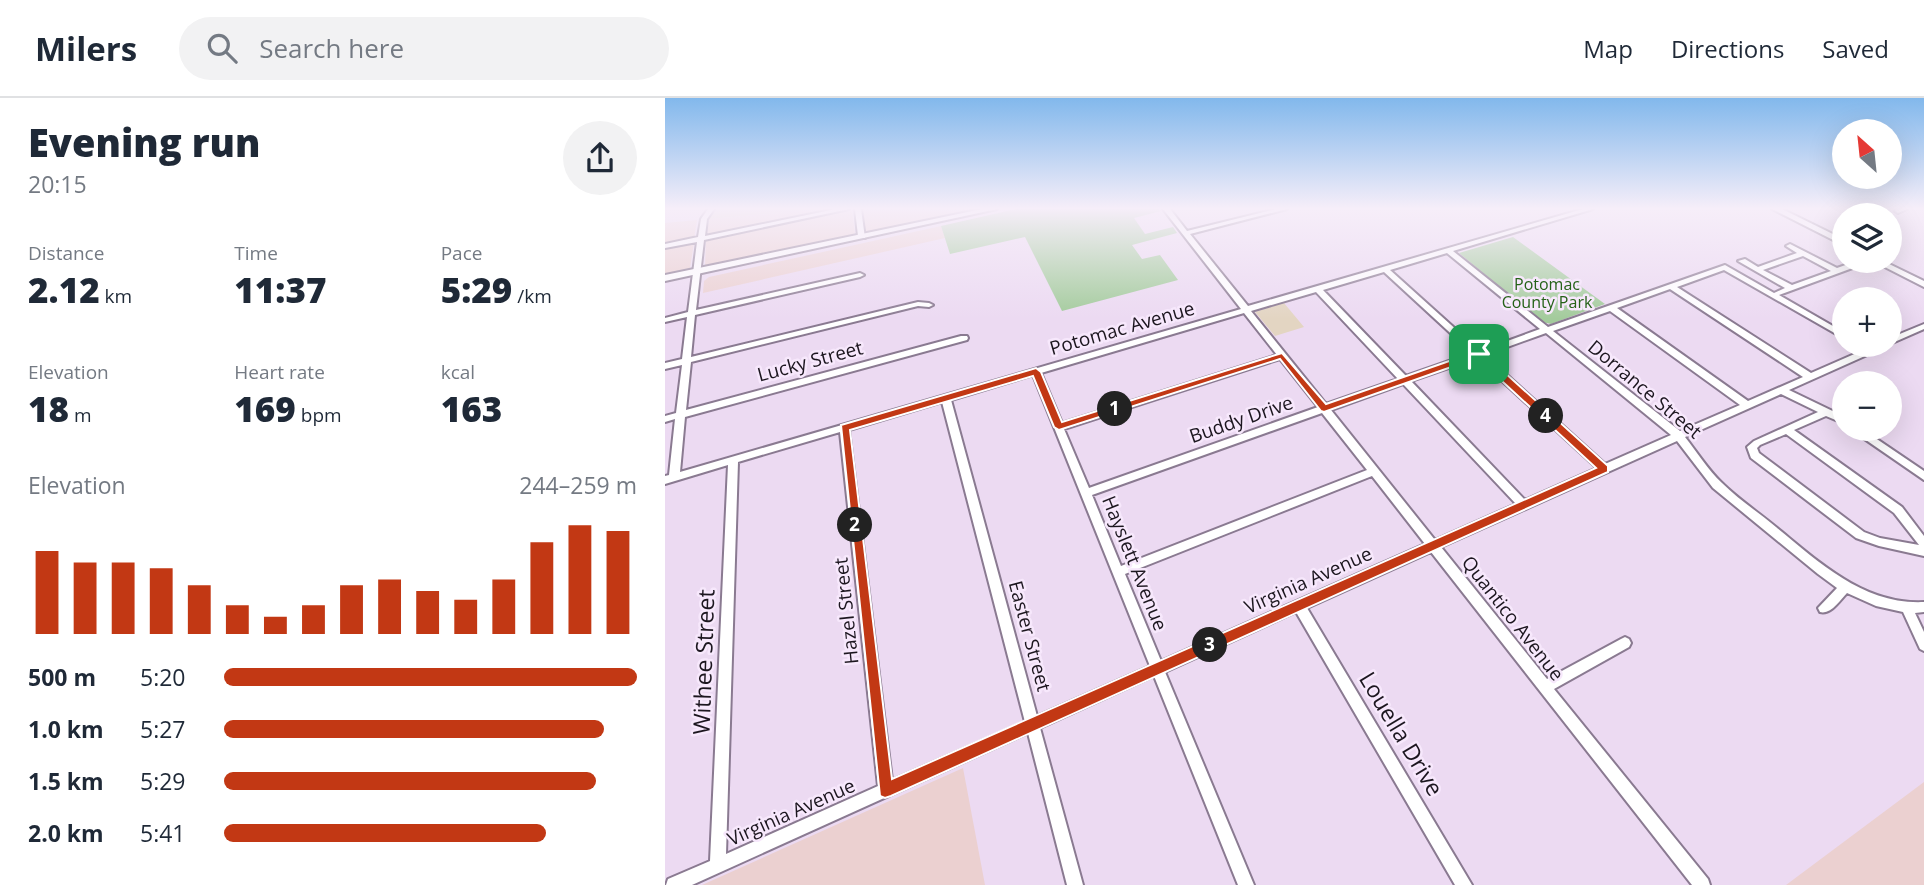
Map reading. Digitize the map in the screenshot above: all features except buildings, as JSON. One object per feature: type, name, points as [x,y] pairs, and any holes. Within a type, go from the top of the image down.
[{"type":"main road","points":[[665,281],[820,246]]},
{"type":"main road","points":[[810,251],[828,246]]},
{"type":"main road","points":[[696,274],[833,246]]},
{"type":"main road","points":[[1902,267],[1924,278]]},
{"type":"main road","points":[[1902,273],[1924,284]]},
{"type":"street","points":[[670,479],[681,414],[700,246]]},
{"type":"street","name":"Quantico Avenue","points":[[1195,246],[1702,885]]},
{"type":"street","name":"Potomac Avenue","points":[[670,479],[1466,246]]},
{"type":"street","points":[[1790,246],[1832,268]]},
{"type":"street","name":"Dorrance Street","points":[[1448,251],[1679,436],[1717,485],[1822,571],[1846,587],[1876,601],[1907,608],[1924,607]]},
{"type":"street","points":[[1758,270],[1803,253]]},
{"type":"street","points":[[1742,261],[1791,288]]},
{"type":"street","name":"Buddy Drive","points":[[1086,493],[1725,267],[1832,329]]},
{"type":"street","points":[[1385,269],[1604,469]]},
{"type":"street","points":[[1778,293],[1832,273]]},
{"type":"street","points":[[665,320],[860,275]]},
{"type":"street","points":[[1670,286],[1810,377]]},
{"type":"street","points":[[1318,289],[1523,505]]},
{"type":"street","points":[[665,366],[847,320],[918,304],[929,305]]},
{"type":"street","points":[[1610,307],[1747,405]]},
{"type":"street","points":[[1902,336],[1924,326]]},
{"type":"street","name":"Lucky Street","points":[[665,419],[964,338]]},
{"type":"street","points":[[1059,427],[1282,356]]},
{"type":"street","name":"Virginia Avenue","points":[[674,885],[1810,377],[1846,357]]},
{"type":"street","name":"Hayslett Avenue","points":[[1036,372],[1246,885]]},
{"type":"street","points":[[1781,390],[1832,415]]},
{"type":"street","name":"Easter Street","points":[[946,398],[1075,885]]},
{"type":"street","points":[[1826,412],[1752,447],[1763,464],[1860,535],[1879,542],[1924,551]]},
{"type":"street","name":"Hazel Street","points":[[844,428],[885,790]]},
{"type":"street","points":[[1787,430],[1898,510],[1924,544]]},
{"type":"street","points":[[1873,441],[1924,476]]},
{"type":"street","name":"Withee Street","points":[[718,865],[733,460]]},
{"type":"street","points":[[1118,572],[1374,471]]},
{"type":"street","points":[[1824,608],[1846,587]]},
{"type":"street","name":"Louella Drive","points":[[1299,606],[1464,885]]},
{"type":"street","points":[[1907,608],[1924,645]]},
{"type":"street","points":[[1545,687],[1625,643]]},
{"type":"shaded area","points":[[694,246],[690,268],[665,276],[665,249]]},
{"type":"shaded area","points":[[706,246],[804,246],[705,266]]},
{"type":"shaded area","points":[[851,246],[911,246],[703,293],[704,281],[709,277]]},
{"type":"shaded area","points":[[1284,303],[1304,327],[1275,336],[1255,312]]},
{"type":"shaded area","points":[[963,768],[985,885],[702,885]]},
{"type":"shaded area","points":[[1924,782],[1924,885],[1786,885]]},
{"type":"green space","points":[[947,246],[986,246],[950,254]]},
{"type":"green space","points":[[1029,246],[1133,246],[1142,259],[1160,255],[1178,280],[1062,311]]},
{"type":"green space","name":"Potomac County Park","points":[[1484,246],[1525,246],[1605,304],[1551,324],[1542,322],[1459,253]]},
{"type":"route","points":[[1479,354],[1604,469],[885,790],[844,428],[1036,372],[1059,427],[1282,356],[1324,409],[1479,354]]}]
